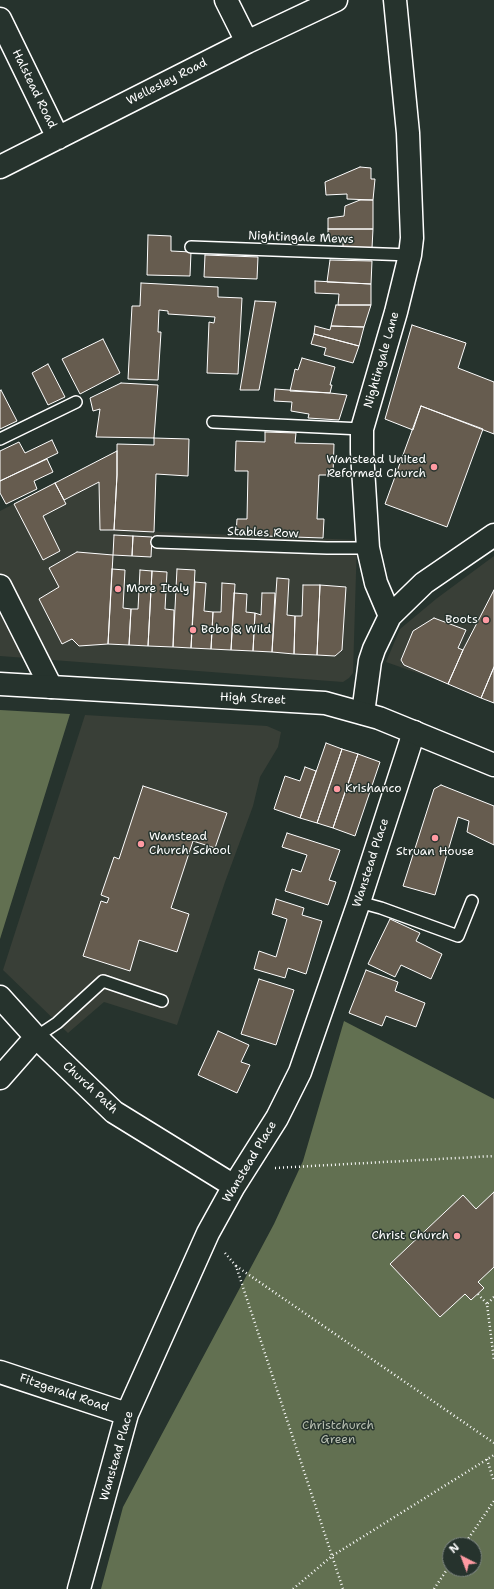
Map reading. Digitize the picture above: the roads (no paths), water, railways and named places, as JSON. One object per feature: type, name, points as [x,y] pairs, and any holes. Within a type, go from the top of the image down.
[{"type":"street","points":[[226,0],[247,42]]},
{"type":"street","name":"Wellesley Road","points":[[0,167],[247,42],[336,0]]},
{"type":"street","name":"Nightingale Lane","points":[[390,616],[376,583],[368,548],[362,429],[390,337],[410,256],[412,238],[408,133],[395,0]]},
{"type":"street","name":"Halstead Road","points":[[0,19],[58,138]]},
{"type":"street","points":[[363,713],[370,661],[374,649],[390,616],[424,583],[494,535]]},
{"type":"street","points":[[0,586],[51,687]]},
{"type":"street","name":"High Street","points":[[0,684],[325,703],[363,713],[494,765]]},
{"type":"street","name":"Wanstead Place","points":[[79,1589],[127,1414],[208,1233],[277,1118],[300,1072],[359,902],[414,732]]},
{"type":"street","name":"Church Path","points":[[0,997],[36,1037],[114,1112],[240,1178]]},
{"type":"street","points":[[0,1078],[36,1037]]},
{"type":"street","name":"Fitzgerald Road","points":[[0,1372],[127,1414]]},
{"type":"lane","name":"Nightingale Mews","points":[[191,247],[410,256]]},
{"type":"lane","points":[[0,439],[76,402]]},
{"type":"lane","points":[[213,422],[362,429]]},
{"type":"lane","name":"Stables Row","points":[[157,542],[368,548]]},
{"type":"lane","points":[[359,902],[458,936],[472,901]]},
{"type":"lane","points":[[36,1037],[56,1023],[103,981],[162,1001]]},
{"type":"place","name":"Wanstead United Reformed Church","points":[[434,467]]},
{"type":"place","name":"More Italy","points":[[118,589]]},
{"type":"place","name":"Boots","points":[[486,620]]},
{"type":"place","name":"Bobo & Wild","points":[[193,630]]},
{"type":"place","name":"Krishanco","points":[[337,789]]},
{"type":"place","name":"Struan House","points":[[435,838]]},
{"type":"place","name":"Wanstead Church School","points":[[141,844]]},
{"type":"place","name":"Christ Church","points":[[457,1236]]},
{"type":"park label","name":"Christchurch Green","points":[[338,1433]]}]
